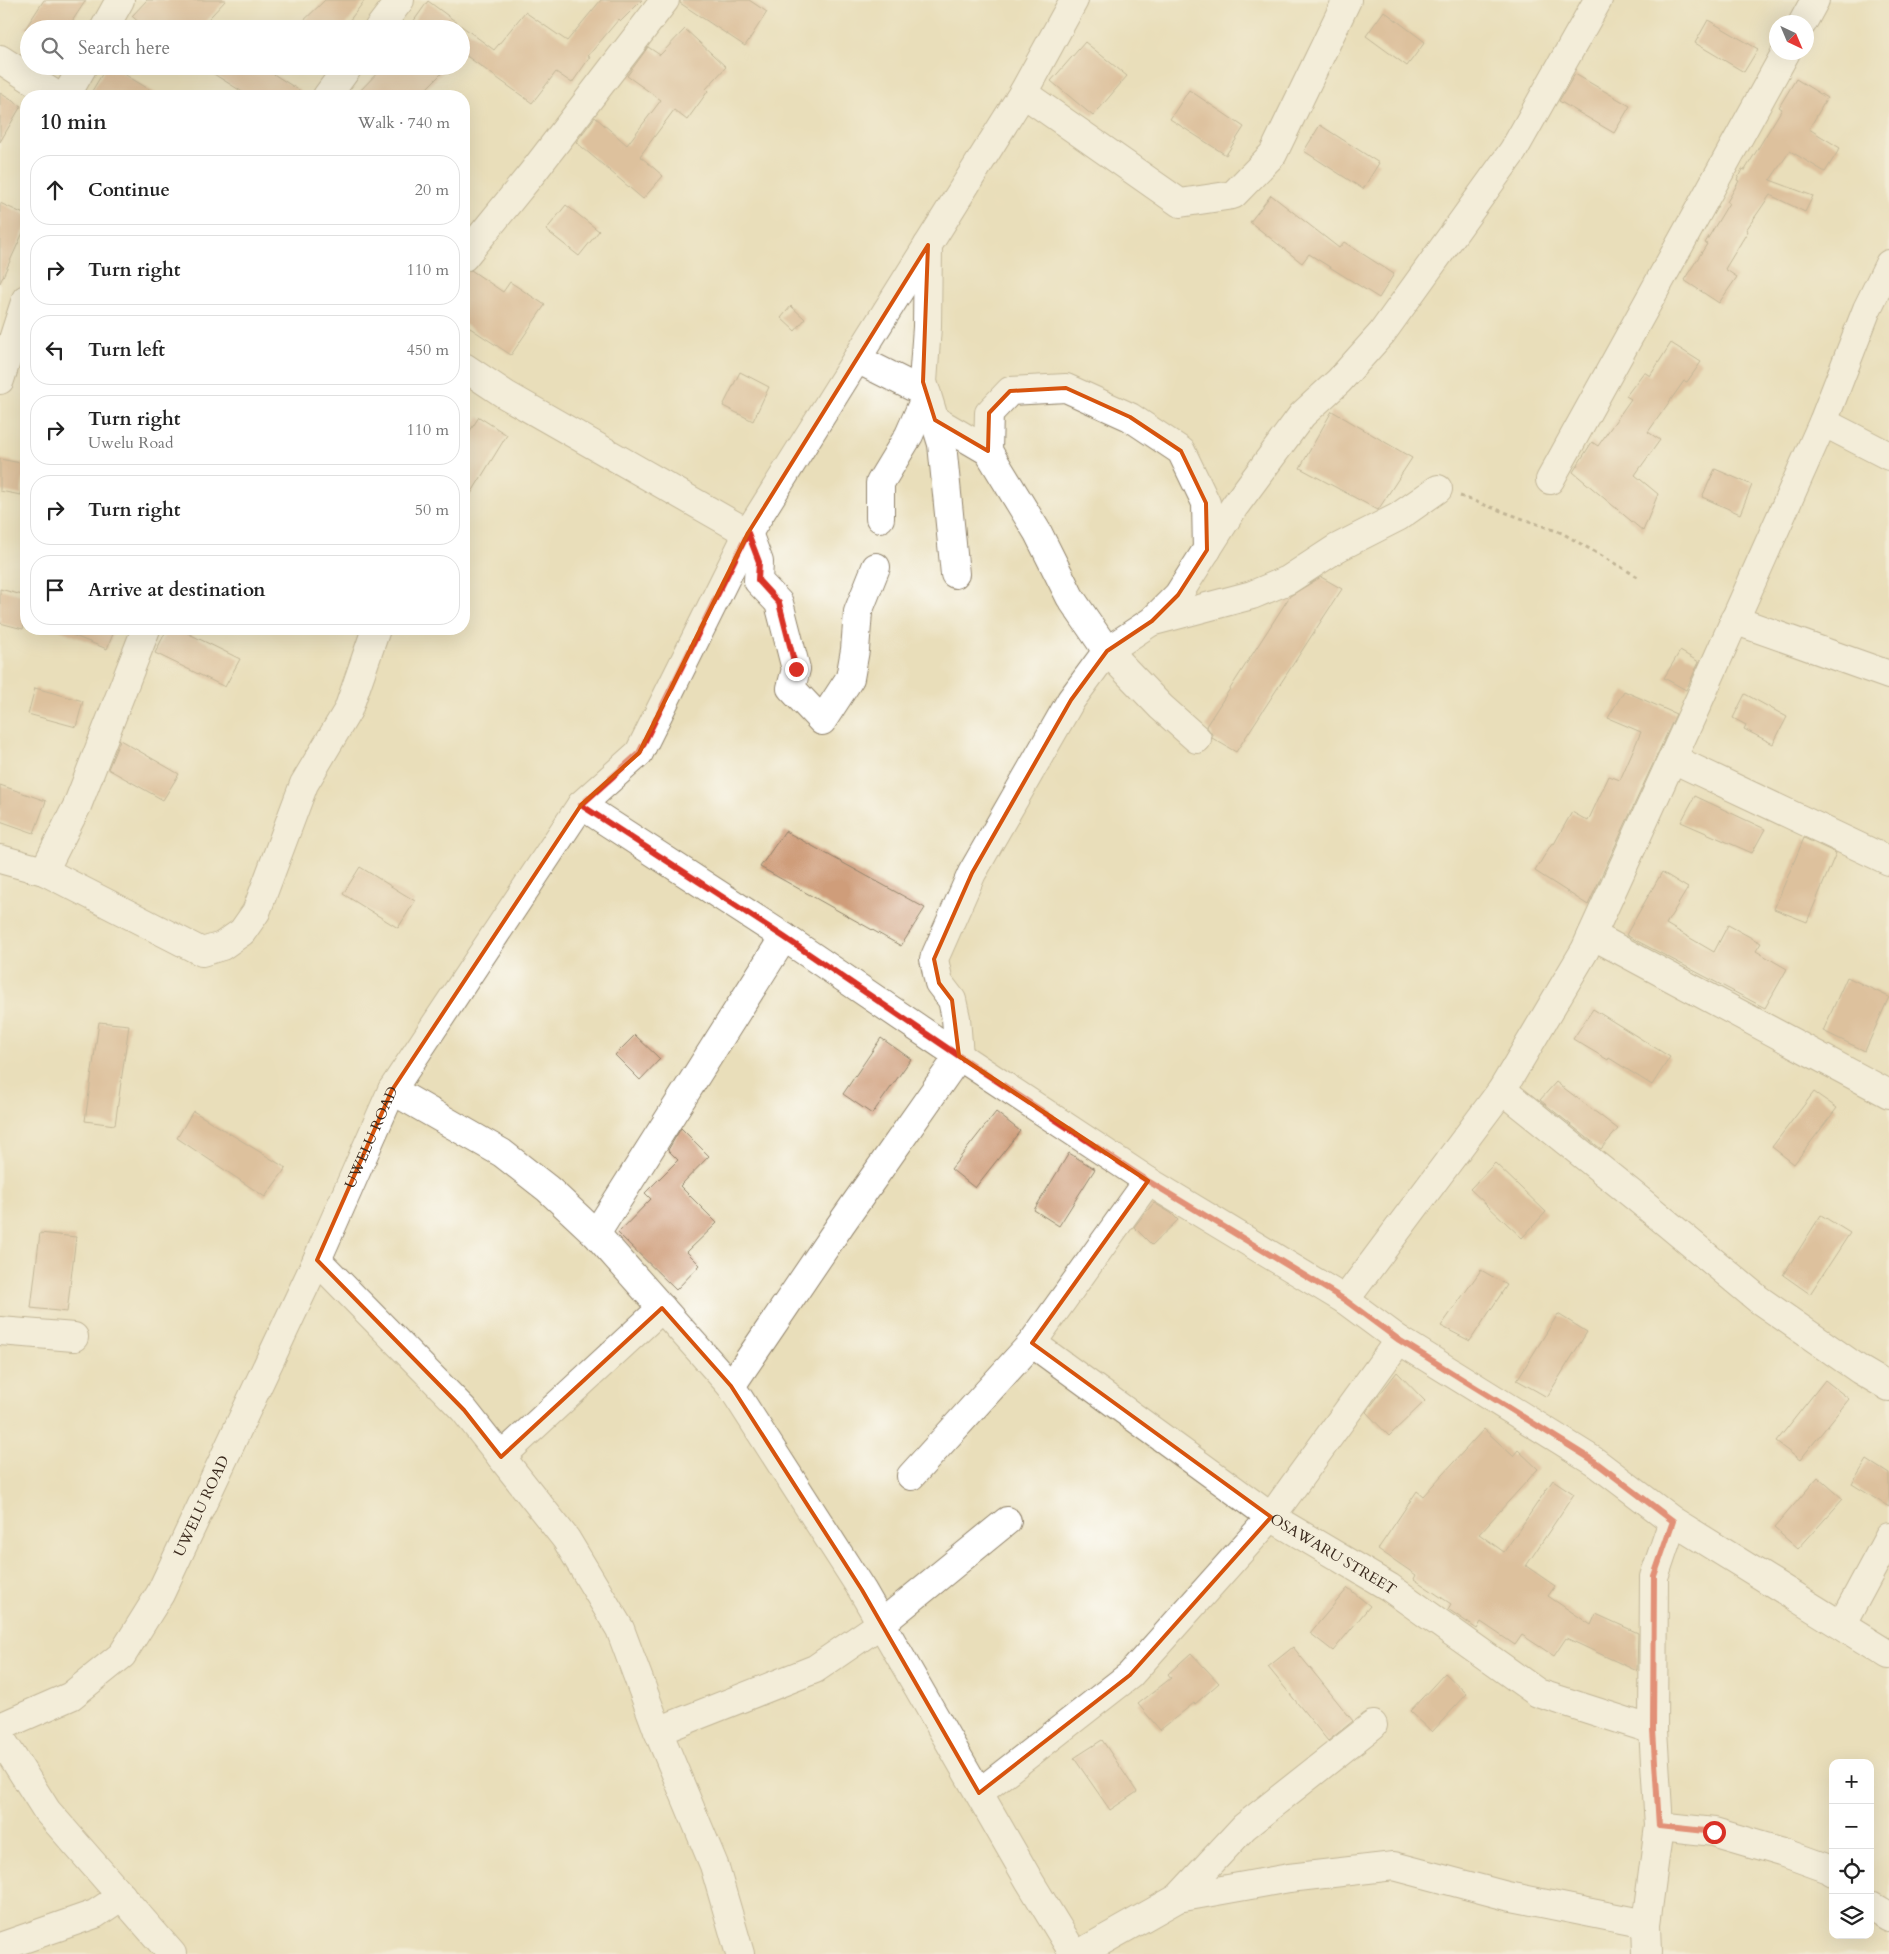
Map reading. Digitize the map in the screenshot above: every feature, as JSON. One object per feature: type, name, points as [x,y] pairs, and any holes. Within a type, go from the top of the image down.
[{"type":"street","points":[[109,20],[120,0]]},
{"type":"street","points":[[385,20],[400,0]]},
{"type":"street","points":[[470,250],[533,172],[665,0]]},
{"type":"street","name":"UWELU ROAD","points":[[0,1727],[71,1696],[122,1655],[160,1594],[317,1260],[392,1090],[581,805],[639,753],[748,533],[1023,93],[1074,0]]},
{"type":"street","points":[[1023,93],[1180,203],[1233,195],[1273,154],[1347,0]]},
{"type":"street","points":[[731,1386],[841,1224],[959,1056],[956,1018],[952,1000],[939,983],[934,959],[972,872],[1071,700],[1107,651],[1152,621],[1178,595],[1234,507],[1302,415],[1339,381],[1382,333],[1513,151],[1598,0]]},
{"type":"street","points":[[1807,15],[1816,0]]},
{"type":"street","points":[[0,59],[20,72]]},
{"type":"street","points":[[1550,480],[1782,60]]},
{"type":"street","points":[[25,75],[48,90]]},
{"type":"street","points":[[69,90],[78,75]]},
{"type":"street","points":[[332,90],[343,75]]},
{"type":"street","points":[[928,245],[927,327],[923,382],[942,444],[955,574]]},
{"type":"street","points":[[1345,1300],[1502,1090],[1585,950],[1673,759],[1823,422],[1867,309],[1889,264]]},
{"type":"street","points":[[0,380],[15,312]]},
{"type":"street","points":[[856,359],[931,407],[988,450],[1038,533],[1070,597],[1107,651],[1161,706],[1197,739]]},
{"type":"street","points":[[470,371],[506,395],[748,533],[759,562],[758,580],[779,603],[796,669],[791,688],[822,721],[850,678],[855,650],[858,612],[876,567]]},
{"type":"street","points":[[988,450],[989,413],[1010,391],[1066,388],[1122,413],[1182,451],[1206,502],[1207,550]]},
{"type":"street","points":[[880,518],[880,483],[909,435],[931,407]]},
{"type":"street","points":[[1823,422],[1889,456]]},
{"type":"street","points":[[1152,621],[1252,595],[1288,580],[1337,548],[1398,517],[1438,489]]},
{"type":"street","points":[[1734,620],[1889,675]]},
{"type":"street","points":[[44,871],[77,806],[144,635]]},
{"type":"street","points":[[0,859],[44,871],[202,952],[222,946],[242,932],[256,912],[304,784],[348,710],[374,635]]},
{"type":"street","points":[[1673,759],[1889,860]]},
{"type":"street","points":[[581,805],[784,937],[1148,1181],[1345,1300],[1399,1340],[1594,1461],[1673,1521],[1842,1624],[1889,1655]]},
{"type":"street","points":[[1592,935],[1889,1094]]},
{"type":"street","points":[[596,1234],[784,937]]},
{"type":"street","points":[[392,1090],[502,1153],[548,1189],[596,1234],[731,1386],[882,1623],[1074,1954]]},
{"type":"street","points":[[1502,1090],[1638,1198],[1758,1299],[1860,1370],[1889,1387]]},
{"type":"street","points":[[911,1476],[1032,1343],[1148,1181]]},
{"type":"street","points":[[317,1260],[464,1410],[566,1539],[620,1629],[658,1731],[714,1865],[740,1954]]},
{"type":"street","points":[[501,1457],[662,1308]]},
{"type":"street","points":[[0,1331],[74,1338]]},
{"type":"street","points":[[979,1792],[1130,1675],[1271,1517],[1399,1340]]},
{"type":"street","name":"OSAWARU STREET","points":[[1032,1343],[1271,1517],[1389,1587],[1538,1693],[1653,1730]]},
{"type":"street","points":[[658,1731],[815,1669],[882,1623],[1007,1521]]},
{"type":"street","points":[[1647,1954],[1646,1924],[1659,1826],[1653,1730],[1654,1576],[1673,1521]]},
{"type":"street","points":[[1842,1624],[1889,1537]]},
{"type":"street","points":[[1079,1954],[1178,1898],[1244,1827],[1373,1725]]},
{"type":"street","points":[[0,1737],[48,1811],[172,1954]]},
{"type":"street","points":[[1659,1826],[1714,1832],[1782,1852],[1829,1869]]},
{"type":"street","points":[[1178,1898],[1289,1878],[1394,1866],[1507,1896],[1646,1924]]},
{"type":"street","points":[[0,1947],[95,1914],[122,1896]]},
{"type":"street","points":[[1874,1908],[1889,1916]]},
{"type":"path","points":[[1438,489],[1562,533],[1638,577]]},
{"type":"highlighted area","points":[[928,245],[923,382],[935,420],[988,451],[989,413],[1010,391],[1066,388],[1130,417],[1181,451],[1206,503],[1207,550],[1178,595],[1152,621],[1107,651],[1071,700],[972,873],[934,959],[939,983],[952,1000],[959,1056],[1148,1181],[1032,1343],[1271,1517],[1130,1675],[979,1793],[862,1590],[731,1386],[662,1308],[501,1457],[464,1410],[317,1260],[392,1090],[581,805],[639,753],[748,533]]},
{"type":"building","points":[[44,0],[86,0],[73,20],[31,20]]},
{"type":"building","points":[[147,0],[226,0],[207,20],[136,20],[132,16]]},
{"type":"building","points":[[325,0],[365,0],[350,20],[304,20]]},
{"type":"building","points":[[601,0],[642,0],[621,21],[619,19],[588,56],[590,57],[572,83],[556,72],[532,103],[470,58],[470,32],[494,50],[525,12],[567,41]]},
{"type":"building","points":[[680,0],[749,0],[767,12],[745,46],[680,3]]},
{"type":"building","points":[[428,1],[454,20],[414,20]]},
{"type":"building","points":[[1384,11],[1425,42],[1407,66],[1366,36]]},
{"type":"building","points":[[1708,20],[1758,49],[1744,72],[1695,43]]},
{"type":"building","points":[[685,29],[726,67],[706,89],[708,91],[687,120],[674,110],[640,156],[663,176],[643,199],[576,142],[595,117],[627,145],[661,100],[627,76],[648,47],[660,55]]},
{"type":"building","points":[[1085,42],[1127,76],[1093,116],[1051,81]]},
{"type":"building","points":[[1575,74],[1630,106],[1614,133],[1559,101]]},
{"type":"building","points":[[102,75],[126,75],[150,90],[93,90]]},
{"type":"building","points":[[215,75],[275,75],[299,90],[239,90]]},
{"type":"building","points":[[375,75],[440,75],[425,90],[361,90]]},
{"type":"building","points":[[1796,79],[1827,98],[1809,129],[1840,148],[1825,172],[1790,151],[1770,180],[1813,196],[1805,212],[1770,195],[1746,230],[1748,231],[1725,269],[1737,277],[1719,303],[1684,280],[1707,244],[1705,243],[1729,203],[1727,202],[1739,181],[1737,180],[1742,169],[1745,170],[1782,109],[1779,107]]},
{"type":"building","points":[[1189,90],[1244,127],[1226,155],[1170,119]]},
{"type":"building","points":[[0,93],[20,105],[20,108],[0,142]]},
{"type":"building","points":[[1320,125],[1379,163],[1363,189],[1304,151]]},
{"type":"building","points":[[1271,195],[1339,248],[1344,242],[1394,274],[1379,298],[1309,254],[1302,263],[1250,222]]},
{"type":"building","points":[[0,203],[20,212],[20,239],[0,283]]},
{"type":"building","points":[[566,205],[599,231],[579,256],[546,230]]},
{"type":"building","points":[[470,270],[503,292],[510,282],[545,305],[511,355],[470,328]]},
{"type":"building","points":[[791,306],[805,319],[795,331],[781,318]]},
{"type":"building","points":[[1671,343],[1701,362],[1687,382],[1684,381],[1648,432],[1660,440],[1635,475],[1658,494],[1643,531],[1573,472],[1592,442],[1598,446],[1631,399],[1626,396],[1644,372],[1650,376]]},
{"type":"building","points":[[740,372],[769,387],[753,421],[723,406]]},
{"type":"building","points":[[1332,411],[1412,458],[1378,510],[1300,468]]},
{"type":"building","points":[[479,417],[507,435],[470,495],[470,431]]},
{"type":"building","points":[[0,459],[20,463],[20,495],[0,491]]},
{"type":"building","points":[[1715,469],[1752,485],[1740,514],[1702,497]]},
{"type":"building","points":[[1321,577],[1342,589],[1236,752],[1212,738],[1212,734],[1206,726],[1290,596]]},
{"type":"building","points":[[0,589],[20,594],[20,628],[0,623]]},
{"type":"building","points":[[72,635],[113,635],[107,649]]},
{"type":"building","points":[[164,635],[191,635],[240,659],[225,687],[155,653]]},
{"type":"building","points":[[1680,651],[1699,662],[1686,690],[1664,678]]},
{"type":"building","points":[[35,688],[83,701],[76,727],[28,714]]},
{"type":"building","points":[[1624,691],[1676,714],[1588,905],[1535,871],[1552,843],[1554,844],[1572,812],[1588,821],[1609,776],[1620,780],[1641,732],[1608,718]]},
{"type":"building","points":[[1745,694],[1787,717],[1773,744],[1744,729],[1746,725],[1733,718]]},
{"type":"building","points":[[120,740],[179,774],[163,800],[108,769]]},
{"type":"building","points":[[0,785],[46,801],[34,833],[0,821]]},
{"type":"building","points":[[1695,796],[1765,829],[1752,853],[1681,822]]},
{"type":"building","points":[[785,831],[925,908],[901,946],[760,867]]},
{"type":"building","points":[[1804,838],[1836,853],[1807,922],[1774,909]]},
{"type":"building","points":[[360,867],[415,901],[398,928],[343,894]]},
{"type":"building","points":[[1662,872],[1688,888],[1666,924],[1714,952],[1728,925],[1761,943],[1756,951],[1787,969],[1765,1008],[1626,935]]},
{"type":"building","points":[[1847,977],[1889,997],[1865,1051],[1823,1031]]},
{"type":"building","points":[[1593,1009],[1670,1057],[1652,1085],[1609,1058],[1608,1060],[1573,1039]]},
{"type":"building","points":[[99,1022],[129,1025],[115,1125],[85,1121]]},
{"type":"building","points":[[635,1035],[660,1059],[640,1080],[615,1055]]},
{"type":"building","points":[[881,1038],[911,1059],[872,1114],[843,1094]]},
{"type":"building","points":[[1556,1082],[1618,1129],[1601,1149],[1540,1100]]},
{"type":"building","points":[[1814,1092],[1837,1108],[1794,1164],[1772,1147]]},
{"type":"building","points":[[193,1111],[286,1168],[265,1197],[177,1138]]},
{"type":"building","points":[[996,1112],[1020,1131],[975,1188],[951,1169]]},
{"type":"building","points":[[681,1128],[709,1156],[680,1186],[717,1223],[687,1252],[700,1265],[676,1290],[618,1233],[651,1199],[645,1193],[678,1160],[668,1150]]},
{"type":"building","points":[[1069,1153],[1095,1169],[1059,1226],[1034,1210]]},
{"type":"building","points":[[1495,1163],[1546,1212],[1522,1238],[1470,1189]]},
{"type":"building","points":[[1154,1203],[1171,1213],[1178,1220],[1152,1245],[1134,1227]]},
{"type":"building","points":[[1821,1215],[1850,1233],[1810,1294],[1783,1275]]},
{"type":"building","points":[[40,1233],[76,1237],[67,1312],[31,1308]]},
{"type":"building","points":[[1481,1270],[1507,1285],[1470,1341],[1441,1326]]},
{"type":"building","points":[[1558,1314],[1587,1332],[1547,1397],[1517,1380]]},
{"type":"building","points":[[1397,1372],[1425,1401],[1389,1436],[1366,1412]]},
{"type":"building","points":[[1825,1380],[1849,1399],[1800,1460],[1776,1442]]},
{"type":"building","points":[[1484,1429],[1513,1456],[1518,1450],[1538,1469],[1479,1534],[1504,1552],[1553,1480],[1574,1494],[1526,1566],[1555,1586],[1548,1596],[1591,1625],[1596,1614],[1638,1633],[1637,1671],[1566,1638],[1554,1656],[1522,1635],[1515,1645],[1481,1622],[1477,1629],[1448,1609],[1451,1604],[1414,1579],[1416,1575],[1378,1549],[1417,1491],[1423,1496]]},
{"type":"building","points":[[1867,1460],[1889,1474],[1889,1507],[1852,1484]]},
{"type":"building","points":[[1818,1477],[1843,1499],[1798,1549],[1774,1528]]},
{"type":"building","points":[[1348,1588],[1370,1606],[1333,1651],[1310,1633]]},
{"type":"building","points":[[1293,1647],[1353,1721],[1328,1741],[1268,1667]]},
{"type":"building","points":[[1191,1653],[1219,1683],[1160,1730],[1138,1704],[1171,1678],[1168,1674]]},
{"type":"building","points":[[1445,1673],[1467,1694],[1432,1732],[1410,1711]]},
{"type":"building","points":[[1102,1740],[1137,1792],[1110,1810],[1074,1758]]},
{"type":"route","points":[[796,669],[779,603],[758,580],[759,562],[748,533],[639,753],[581,805],[784,937],[1148,1181],[1345,1300],[1399,1340],[1594,1461],[1673,1521],[1654,1576],[1653,1730],[1659,1826],[1714,1832]]}]
